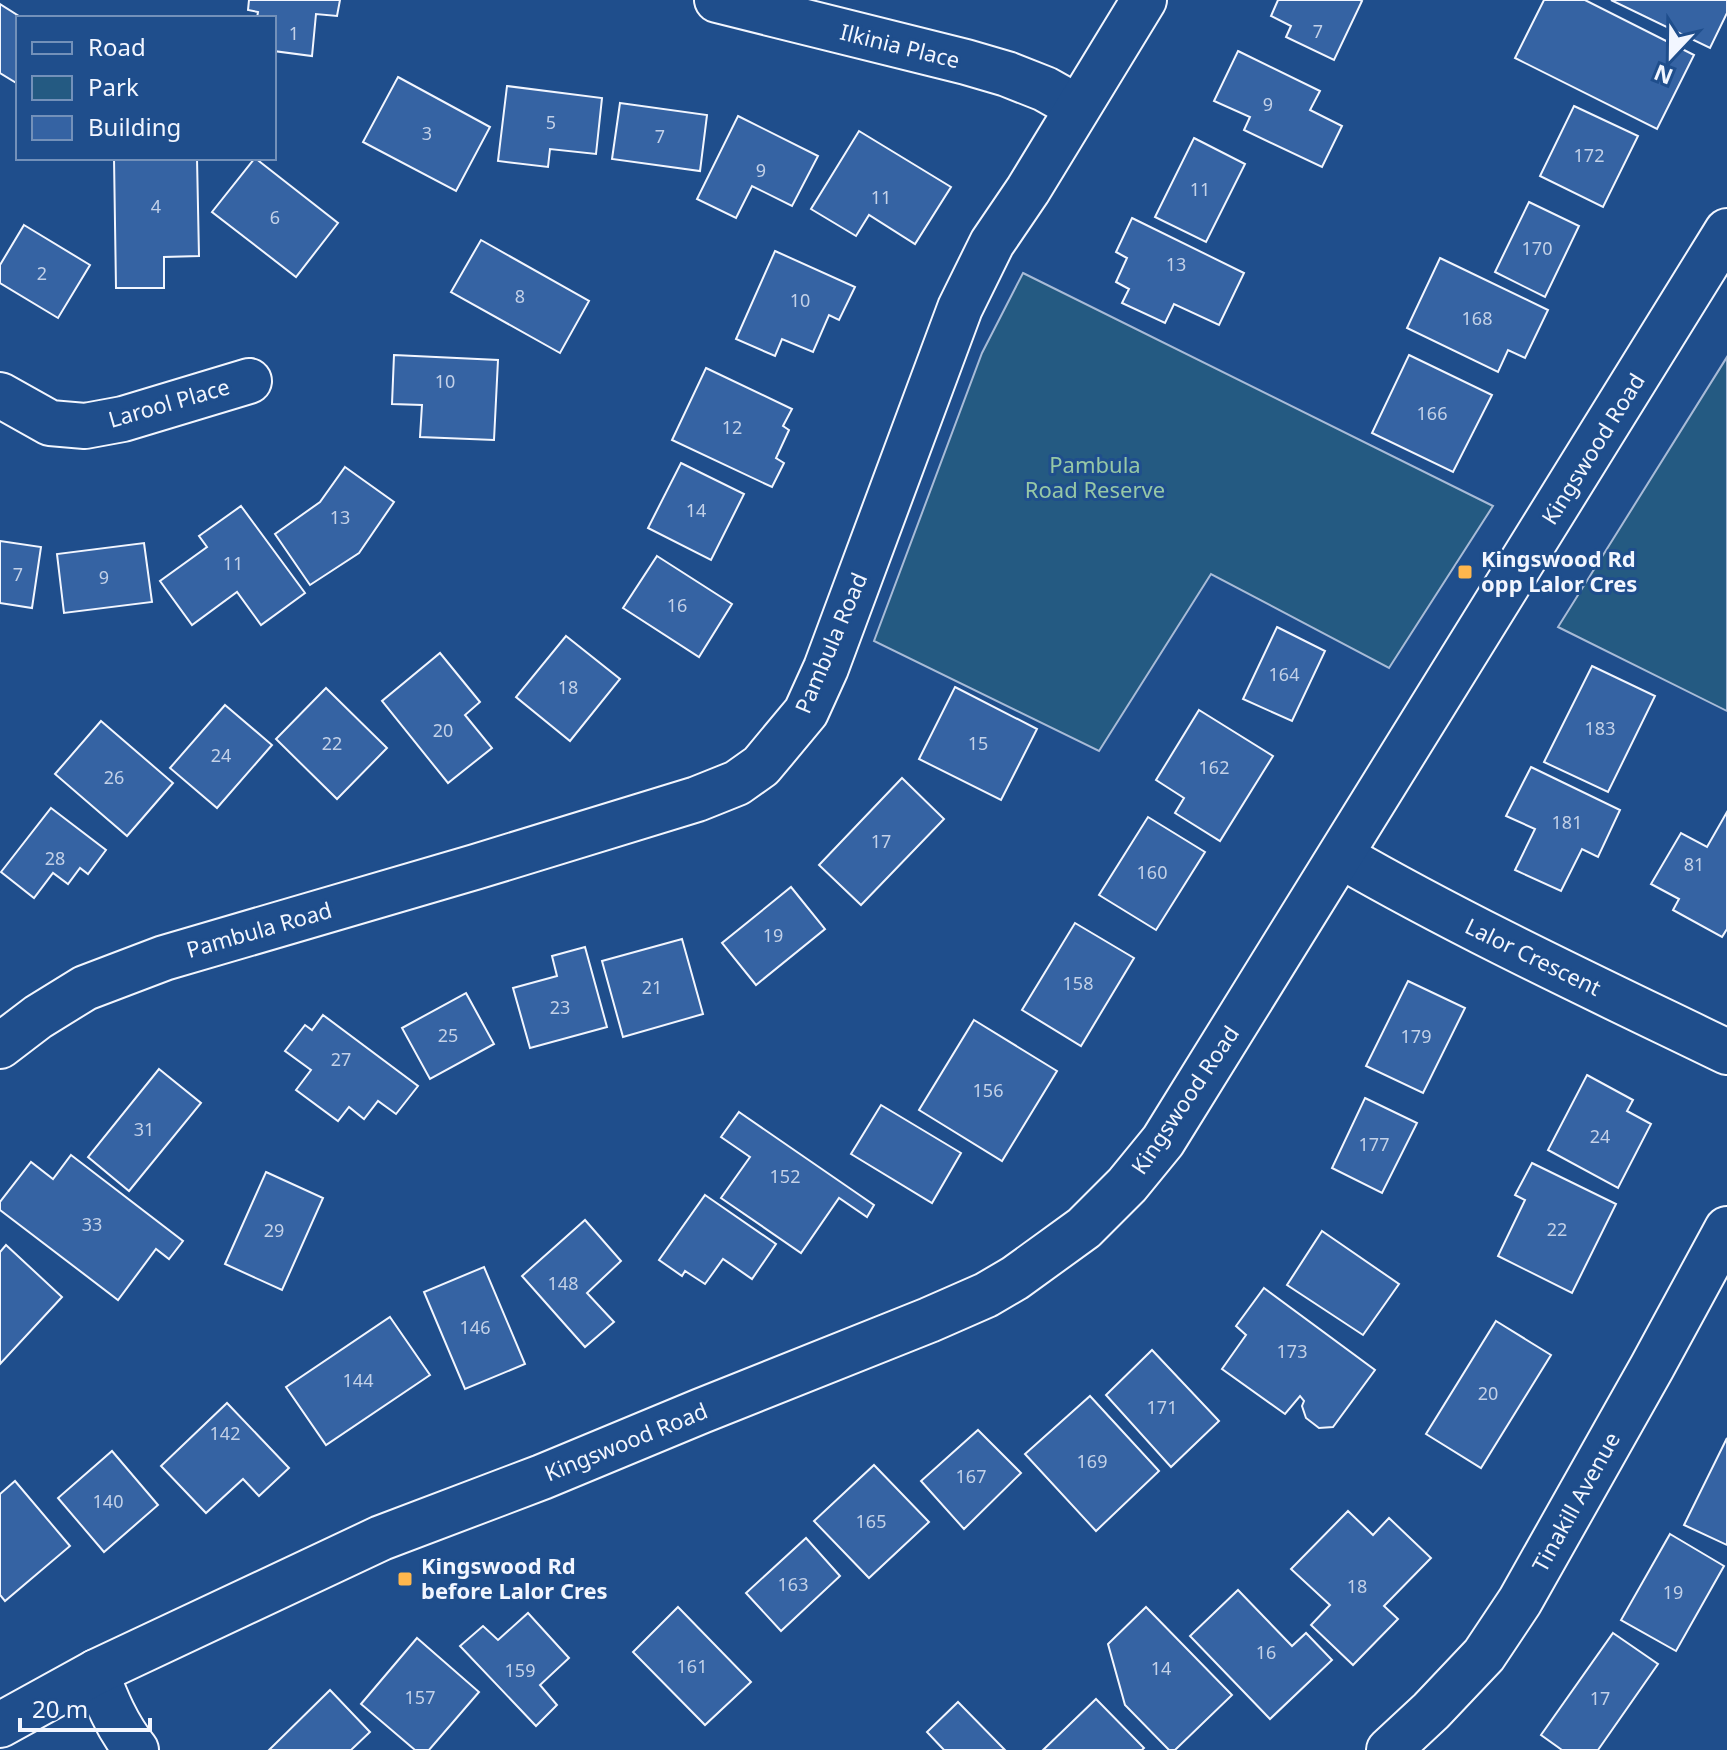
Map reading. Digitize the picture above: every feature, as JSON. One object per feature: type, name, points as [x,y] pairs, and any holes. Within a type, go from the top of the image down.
[{"type":"street","name":"Ilkinia Place","points":[[717,0],[1007,74],[1045,89],[1077,107]]},
{"type":"street","name":"Pambula Road","points":[[0,1046],[38,1017],[85,988],[164,958],[697,799],[737,783],[761,766],[806,712],[826,668],[960,308],[992,243],[1028,190],[1144,0]]},
{"type":"street","name":"Kingswood Road","points":[[0,1725],[96,1672],[381,1538],[542,1477],[986,1295],[1084,1228],[1127,1185],[1163,1141],[1727,231]]},
{"type":"street","name":"Larool Place","points":[[0,395],[50,423],[85,426],[123,419],[249,381]]},
{"type":"street","name":"Lalor Crescent","points":[[1341,856],[1391,886],[1727,1052]]},
{"type":"street","name":"Tinakill Avenue","points":[[1389,1750],[1484,1655],[1520,1601],[1727,1229]]},
{"type":"street","points":[[96,1672],[123,1734],[136,1750]]},
{"type":"green space","name":"Pambula Road Reserve","points":[[1023,273],[1493,506],[1389,668],[1211,574],[1099,751],[874,641],[982,353]]},
{"type":"green space","points":[[1727,357],[1727,711],[1558,627]]},
{"type":"building","points":[[249,0],[340,0],[337,16],[316,14],[312,56],[276,51],[276,16],[257,16],[258,12],[248,10]]},
{"type":"building","points":[[1278,0],[1362,1],[1334,60],[1286,37],[1291,26],[1271,16]]},
{"type":"building","points":[[1544,0],[1585,0],[1694,55],[1657,129],[1515,58]]},
{"type":"building","points":[[1611,0],[1727,0],[1727,13],[1710,48]]},
{"type":"building","points":[[0,4],[19,16],[16,16],[16,83],[0,73]]},
{"type":"building","points":[[1238,51],[1320,91],[1310,110],[1342,126],[1322,167],[1244,130],[1250,117],[1214,101]]},
{"type":"building","points":[[398,77],[490,127],[456,191],[363,142]]},
{"type":"building","points":[[507,86],[602,98],[596,154],[550,149],[548,167],[498,161]]},
{"type":"building","points":[[620,103],[707,115],[700,171],[612,159]]},
{"type":"building","points":[[1574,106],[1638,136],[1603,207],[1540,176]]},
{"type":"building","points":[[738,116],[818,156],[792,206],[752,186],[736,218],[697,199]]},
{"type":"building","points":[[859,131],[951,187],[915,244],[869,215],[856,236],[811,209]]},
{"type":"building","points":[[1194,138],[1245,164],[1206,242],[1155,217]]},
{"type":"building","points":[[114,160],[197,160],[199,256],[164,257],[164,288],[116,288]]},
{"type":"building","points":[[253,160],[258,160],[338,223],[296,277],[212,212]]},
{"type":"building","points":[[1529,202],[1579,226],[1545,297],[1495,272]]},
{"type":"building","points":[[1132,218],[1244,273],[1219,325],[1174,304],[1165,323],[1122,303],[1129,289],[1116,282],[1127,258],[1116,252]]},
{"type":"building","points":[[24,225],[90,265],[58,318],[0,283],[0,265]]},
{"type":"building","points":[[481,240],[589,301],[560,353],[451,292]]},
{"type":"building","points":[[775,251],[855,287],[839,320],[829,315],[813,352],[782,339],[775,356],[736,339]]},
{"type":"building","points":[[1440,258],[1548,310],[1525,358],[1508,350],[1498,372],[1407,328]]},
{"type":"building","points":[[394,355],[498,360],[494,440],[420,437],[422,405],[392,404]]},
{"type":"building","points":[[1409,355],[1492,395],[1453,472],[1372,433]]},
{"type":"building","points":[[706,368],[792,409],[783,426],[789,430],[776,458],[784,463],[772,487],[672,440]]},
{"type":"building","points":[[681,463],[744,494],[711,560],[648,528]]},
{"type":"building","points":[[345,467],[394,502],[359,553],[310,585],[275,534],[320,502]]},
{"type":"building","points":[[241,506],[305,593],[261,625],[237,592],[192,625],[160,581],[207,547],[199,536]]},
{"type":"building","points":[[0,541],[41,547],[32,608],[0,603]]},
{"type":"building","points":[[144,543],[152,602],[64,613],[57,554]]},
{"type":"building","points":[[657,556],[732,604],[699,657],[623,608]]},
{"type":"building","points":[[1277,627],[1325,651],[1292,721],[1243,699]]},
{"type":"building","points":[[566,636],[620,679],[570,741],[516,697]]},
{"type":"building","points":[[440,653],[480,702],[465,715],[492,748],[448,783],[382,701]]},
{"type":"building","points":[[1592,666],[1655,696],[1608,792],[1544,762]]},
{"type":"building","points":[[955,687],[1037,729],[1001,800],[919,759]]},
{"type":"building","points":[[326,688],[387,748],[337,799],[276,739]]},
{"type":"building","points":[[225,705],[272,745],[217,808],[170,768]]},
{"type":"building","points":[[1199,710],[1273,756],[1220,841],[1175,813],[1184,798],[1156,780]]},
{"type":"building","points":[[101,721],[173,783],[127,836],[55,774]]},
{"type":"building","points":[[1531,767],[1620,810],[1598,857],[1582,849],[1561,891],[1515,870],[1535,829],[1506,816]]},
{"type":"building","points":[[902,778],[944,819],[861,905],[819,865]]},
{"type":"building","points":[[51,808],[106,850],[88,874],[80,868],[68,884],[53,873],[34,898],[1,872]]},
{"type":"building","points":[[1727,812],[1727,929],[1722,937],[1673,910],[1679,899],[1651,884],[1681,833],[1707,847]]},
{"type":"building","points":[[1148,817],[1205,852],[1156,930],[1099,895]]},
{"type":"building","points":[[791,887],[825,929],[756,985],[722,943]]},
{"type":"building","points":[[1075,923],[1134,958],[1081,1046],[1022,1010]]},
{"type":"building","points":[[682,939],[703,1014],[623,1037],[602,961]]},
{"type":"building","points":[[585,947],[607,1027],[530,1048],[513,988],[557,976],[552,956]]},
{"type":"building","points":[[1408,981],[1465,1008],[1423,1093],[1366,1066]]},
{"type":"building","points":[[466,993],[494,1044],[430,1079],[402,1028]]},
{"type":"building","points":[[323,1015],[418,1086],[396,1114],[378,1101],[364,1119],[349,1107],[338,1121],[296,1090],[311,1070],[285,1051],[305,1025],[312,1030]]},
{"type":"building","points":[[974,1020],[1057,1071],[1002,1161],[919,1110]]},
{"type":"building","points":[[159,1069],[201,1103],[129,1191],[88,1157]]},
{"type":"building","points":[[1587,1075],[1633,1100],[1627,1111],[1651,1124],[1618,1188],[1548,1150]]},
{"type":"building","points":[[1365,1098],[1417,1123],[1382,1193],[1332,1168]]},
{"type":"building","points":[[881,1105],[961,1153],[932,1203],[851,1154]]},
{"type":"building","points":[[739,1112],[874,1205],[867,1217],[839,1198],[801,1253],[721,1198],[750,1157],[721,1137]]},
{"type":"building","points":[[71,1155],[183,1241],[169,1259],[156,1249],[118,1300],[0,1210],[0,1202],[31,1162],[53,1179]]},
{"type":"building","points":[[1532,1163],[1616,1204],[1572,1293],[1498,1256],[1525,1200],[1515,1195]]},
{"type":"building","points":[[266,1172],[323,1198],[282,1290],[225,1264]]},
{"type":"building","points":[[705,1195],[776,1244],[752,1279],[723,1259],[705,1284],[685,1271],[682,1276],[659,1260]]},
{"type":"building","points":[[585,1220],[621,1261],[587,1293],[614,1322],[585,1347],[522,1276]]},
{"type":"building","points":[[1322,1231],[1399,1284],[1363,1335],[1287,1285]]},
{"type":"building","points":[[6,1245],[62,1297],[0,1364],[0,1252]]},
{"type":"building","points":[[484,1267],[525,1364],[465,1389],[424,1292]]},
{"type":"building","points":[[1264,1288],[1375,1370],[1333,1427],[1319,1428],[1306,1418],[1302,1406],[1304,1401],[1300,1396],[1285,1414],[1222,1369],[1246,1335],[1236,1326]]},
{"type":"building","points":[[390,1317],[430,1375],[326,1445],[286,1387]]},
{"type":"building","points":[[1496,1321],[1551,1355],[1481,1468],[1426,1434]]},
{"type":"building","points":[[1152,1350],[1219,1421],[1171,1467],[1106,1395]]},
{"type":"building","points":[[1090,1396],[1159,1471],[1096,1531],[1025,1454]]},
{"type":"building","points":[[227,1403],[289,1468],[259,1496],[243,1479],[206,1513],[161,1466]]},
{"type":"building","points":[[978,1430],[1021,1473],[964,1529],[921,1481]]},
{"type":"building","points":[[1727,1438],[1727,1545],[1684,1525]]},
{"type":"building","points":[[112,1451],[158,1505],[104,1552],[58,1498]]},
{"type":"building","points":[[874,1465],[929,1522],[869,1578],[814,1521]]},
{"type":"building","points":[[15,1481],[70,1546],[5,1601],[0,1595],[0,1494]]},
{"type":"building","points":[[1348,1511],[1373,1535],[1389,1518],[1431,1558],[1384,1606],[1398,1619],[1353,1665],[1311,1625],[1330,1605],[1291,1569]]},
{"type":"building","points":[[1670,1534],[1724,1566],[1676,1651],[1621,1620]]},
{"type":"building","points":[[806,1538],[840,1576],[781,1631],[746,1593]]},
{"type":"building","points":[[1238,1590],[1292,1646],[1306,1633],[1332,1660],[1270,1719],[1190,1636]]},
{"type":"building","points":[[678,1607],[751,1682],[705,1725],[633,1652]]},
{"type":"building","points":[[1146,1607],[1232,1695],[1175,1750],[1169,1750],[1125,1705],[1108,1644]]},
{"type":"building","points":[[528,1613],[569,1658],[540,1685],[557,1705],[536,1726],[460,1646],[483,1626],[498,1640]]},
{"type":"building","points":[[1613,1633],[1658,1664],[1598,1750],[1562,1750],[1541,1735]]},
{"type":"building","points":[[417,1638],[479,1692],[429,1750],[415,1750],[361,1704]]},
{"type":"building","points":[[330,1690],[370,1732],[351,1750],[269,1750]]},
{"type":"building","points":[[1096,1699],[1144,1748],[1142,1750],[1043,1750]]},
{"type":"building","points":[[958,1702],[1005,1750],[944,1750],[927,1732]]},
{"type":"place","name":"Kingswood Rd opp Lalor Cres","points":[[1465,572]]},
{"type":"place","name":"Kingswood Rd before Lalor Cres","points":[[405,1579]]}]
